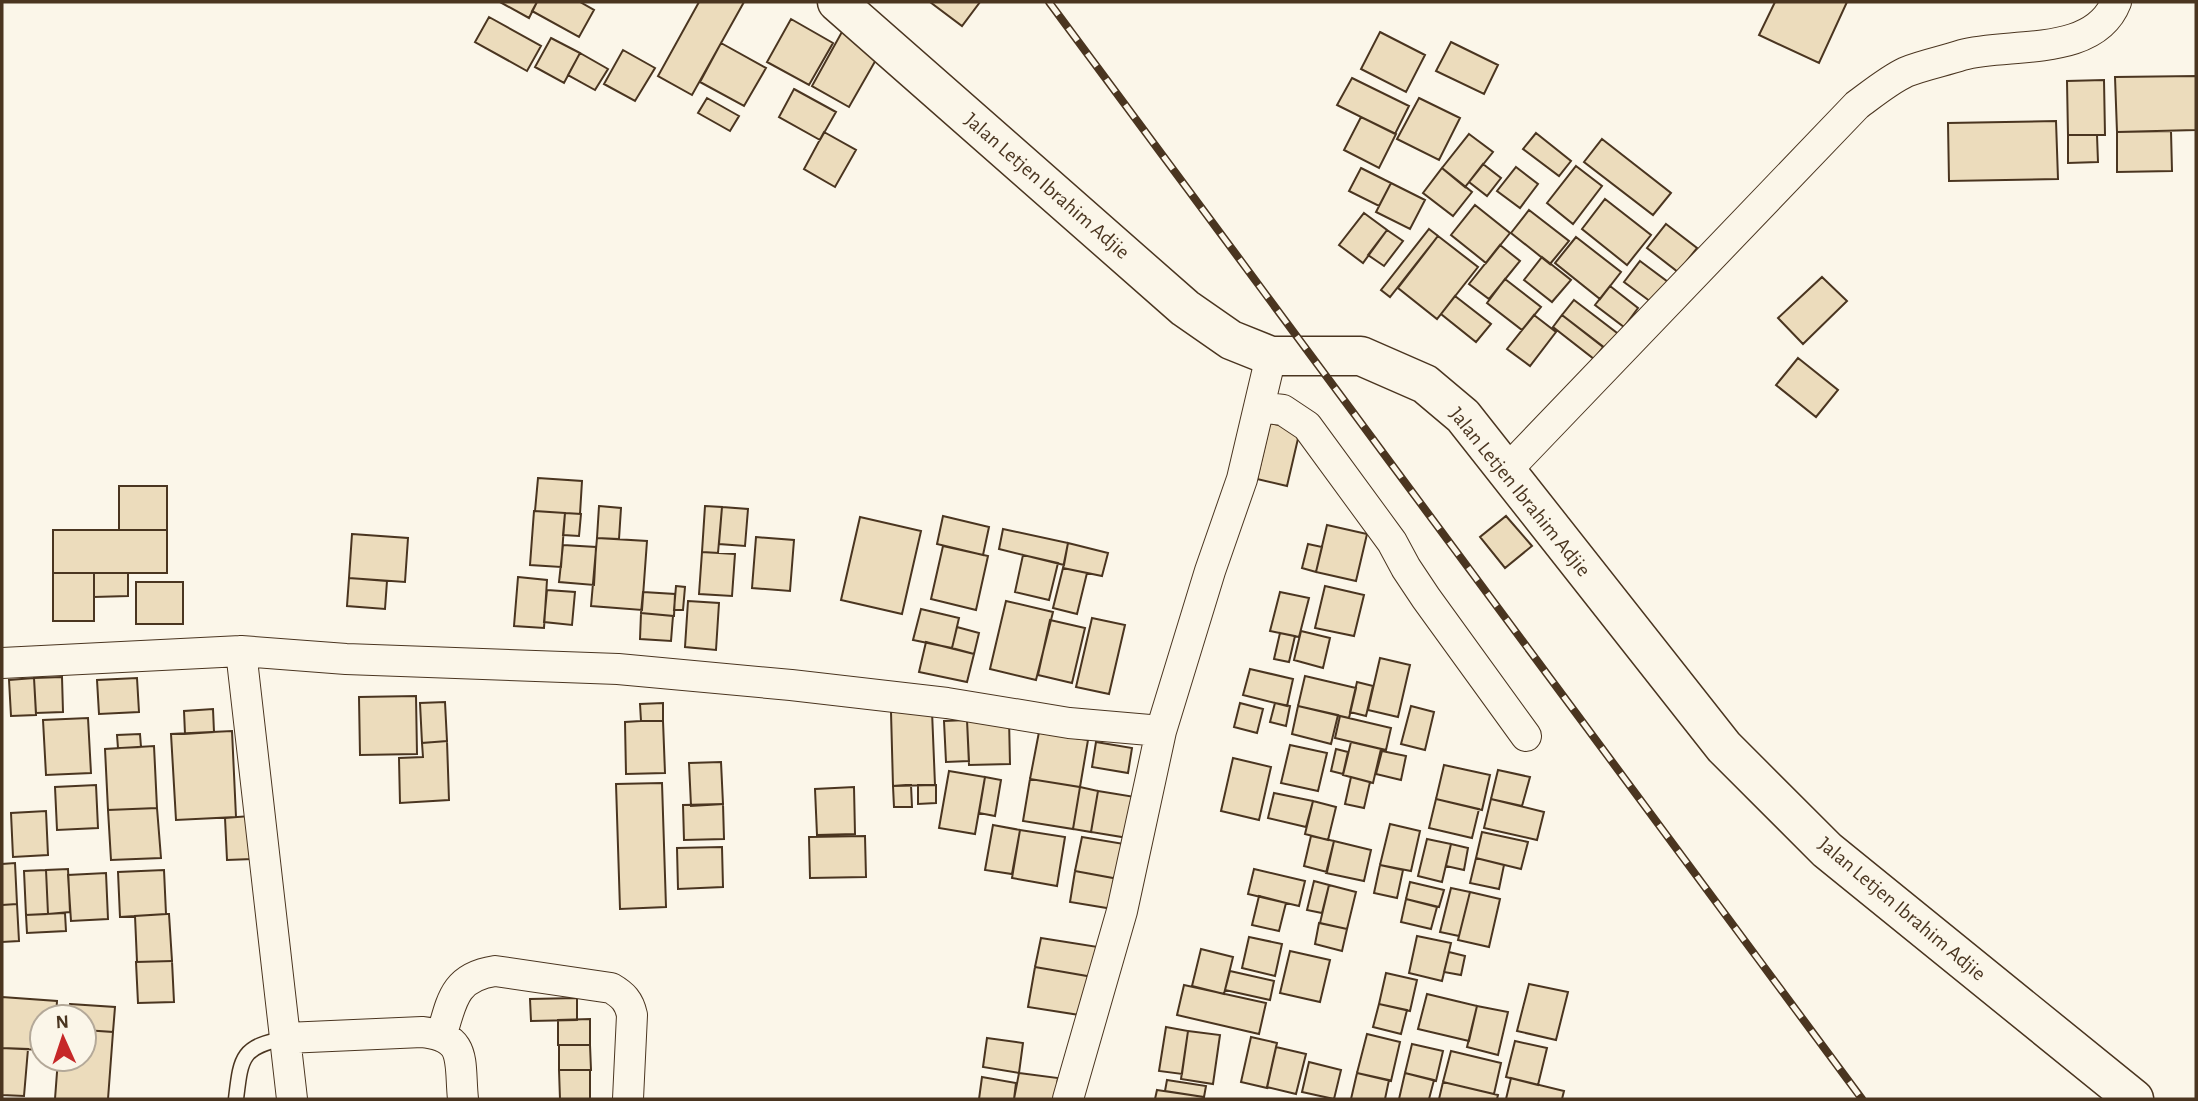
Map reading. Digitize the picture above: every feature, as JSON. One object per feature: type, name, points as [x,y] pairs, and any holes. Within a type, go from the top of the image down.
[{"type":"highway","name":"Jalan Letjen Ibrahim Adjie","points":[[837,2],[1185,308],[1231,340],[1271,356],[1361,356],[1425,384],[1463,416],[1724,747],[1827,850],[2134,1099]]},
{"type":"street","points":[[1506,471],[1857,105],[1905,73],[1967,54],[2076,39],[2096,29],[2111,14],[2116,2]]},
{"type":"street","points":[[1068,1099],[1122,911],[1161,731],[1210,571],[1242,479],[1271,356]]},
{"type":"street","points":[[1259,407],[1283,410],[1307,425],[1392,542],[1426,598],[1526,736]]},
{"type":"street","points":[[2,663],[241,652],[346,659],[618,669],[947,703],[1069,723],[1161,731]]},
{"type":"street","points":[[241,652],[292,1099]]},
{"type":"street","points":[[442,1034],[450,1005],[463,983],[478,974],[495,971],[611,988],[622,995],[629,1004],[632,1015],[628,1099]]},
{"type":"street","points":[[286,1038],[422,1032],[442,1034],[458,1049],[463,1099]]},
{"type":"lane","points":[[236,1099],[243,1060],[252,1048],[263,1042],[286,1038]]},
{"type":"building","points":[[500,2],[537,2],[529,18]]},
{"type":"building","points":[[537,2],[580,2],[594,10],[579,37],[532,11]]},
{"type":"building","points":[[699,2],[744,2],[692,95],[658,76]]},
{"type":"building","points":[[930,2],[980,2],[962,26]]},
{"type":"building","points":[[1775,2],[1847,2],[1819,63],[1759,35]]},
{"type":"building","points":[[489,17],[541,46],[527,71],[475,42]]},
{"type":"building","points":[[791,19],[833,43],[809,85],[767,62]]},
{"type":"building","points":[[843,30],[881,51],[849,107],[812,86]]},
{"type":"building","points":[[1380,32],[1425,55],[1406,92],[1361,69]]},
{"type":"building","points":[[551,38],[580,53],[564,83],[535,67]]},
{"type":"building","points":[[1451,42],[1498,65],[1484,94],[1436,71]]},
{"type":"building","points":[[721,43],[766,68],[744,106],[700,82]]},
{"type":"building","points":[[623,50],[655,68],[635,101],[604,84]]},
{"type":"building","points":[[580,53],[608,69],[595,90],[568,75]]},
{"type":"building","points":[[2196,76],[2196,130],[2117,132],[2115,77]]},
{"type":"building","points":[[1352,78],[1409,106],[1395,134],[1337,105]]},
{"type":"building","points":[[2104,80],[2105,135],[2068,135],[2067,81]]},
{"type":"building","points":[[794,89],[836,112],[820,140],[779,117]]},
{"type":"building","points":[[707,98],[739,116],[730,131],[698,113]]},
{"type":"building","points":[[1419,98],[1460,118],[1439,160],[1397,139]]},
{"type":"building","points":[[1361,117],[1396,134],[1379,168],[1344,150]]},
{"type":"building","points":[[2056,121],[2058,179],[1949,181],[1948,123]]},
{"type":"building","points":[[2171,131],[2172,171],[2117,172],[2117,132]]},
{"type":"building","points":[[824,132],[856,150],[835,187],[804,169]]},
{"type":"building","points":[[1536,133],[1571,161],[1559,176],[1523,149]]},
{"type":"building","points":[[1469,134],[1493,152],[1465,187],[1442,168]]},
{"type":"building","points":[[2068,135],[2097,135],[2098,162],[2068,163]]},
{"type":"building","points":[[1602,139],[1671,193],[1653,215],[1584,162]]},
{"type":"building","points":[[1483,164],[1501,178],[1487,196],[1469,182]]},
{"type":"building","points":[[1576,166],[1602,186],[1573,224],[1547,203]]},
{"type":"building","points":[[1516,167],[1538,184],[1520,208],[1497,191]]},
{"type":"building","points":[[1361,168],[1391,183],[1379,206],[1349,191]]},
{"type":"building","points":[[1442,168],[1472,192],[1453,216],[1423,193]]},
{"type":"building","points":[[1391,183],[1425,200],[1410,229],[1376,212]]},
{"type":"building","points":[[1605,199],[1651,235],[1627,265],[1582,229]]},
{"type":"building","points":[[1475,205],[1510,233],[1486,263],[1451,235]]},
{"type":"building","points":[[1529,210],[1569,241],[1550,264],[1511,233]]},
{"type":"building","points":[[1364,213],[1387,230],[1363,263],[1339,245]]},
{"type":"building","points":[[1666,224],[1697,248],[1678,272],[1647,248]]},
{"type":"building","points":[[1429,229],[1438,236],[1390,297],[1381,290]]},
{"type":"building","points":[[1387,230],[1403,241],[1384,266],[1368,255]]},
{"type":"building","points":[[1438,236],[1478,267],[1437,319],[1398,288]]},
{"type":"building","points":[[1576,237],[1621,272],[1600,299],[1555,263]]},
{"type":"building","points":[[1500,245],[1520,261],[1489,299],[1469,284]]},
{"type":"building","points":[[1542,257],[1571,280],[1552,302],[1524,280]]},
{"type":"building","points":[[1640,261],[1668,282],[1651,302],[1624,282]]},
{"type":"building","points":[[1822,277],[1847,301],[1803,344],[1778,318]]},
{"type":"building","points":[[1505,279],[1541,307],[1522,330],[1487,303]]},
{"type":"building","points":[[1610,286],[1638,308],[1624,327],[1595,305]]},
{"type":"building","points":[[1455,296],[1491,324],[1476,342],[1441,314]]},
{"type":"building","points":[[1574,300],[1621,336],[1609,351],[1562,315]]},
{"type":"building","points":[[1534,315],[1556,332],[1530,366],[1507,349]]},
{"type":"building","points":[[1562,315],[1603,347],[1594,359],[1553,327]]},
{"type":"building","points":[[1798,358],[1838,390],[1816,417],[1776,385]]},
{"type":"building","points":[[1270,423],[1300,430],[1287,486],[1257,479]]},
{"type":"building","points":[[538,478],[582,481],[580,514],[535,511]]},
{"type":"building","points":[[119,486],[167,486],[167,530],[119,530]]},
{"type":"building","points":[[599,506],[621,508],[619,539],[597,538]]},
{"type":"building","points":[[705,506],[722,507],[718,553],[702,552]]},
{"type":"building","points":[[722,507],[748,509],[745,546],[719,544]]},
{"type":"building","points":[[534,511],[565,513],[561,567],[530,565]]},
{"type":"building","points":[[565,513],[581,514],[579,536],[563,535]]},
{"type":"building","points":[[943,516],[989,527],[983,555],[937,544]]},
{"type":"building","points":[[1506,516],[1532,546],[1505,568],[1480,537]]},
{"type":"building","points":[[860,517],[921,531],[902,614],[841,600]]},
{"type":"building","points":[[1327,525],[1367,534],[1356,581],[1316,572]]},
{"type":"building","points":[[1003,529],[1068,543],[1064,565],[999,549]]},
{"type":"building","points":[[53,530],[167,530],[167,573],[53,573]]},
{"type":"building","points":[[352,534],[408,538],[405,582],[349,578]]},
{"type":"building","points":[[756,537],[794,540],[790,591],[752,588]]},
{"type":"building","points":[[597,538],[647,541],[642,610],[591,606]]},
{"type":"building","points":[[1068,543],[1108,553],[1102,576],[1063,568]]},
{"type":"building","points":[[1308,544],[1322,547],[1316,572],[1302,568]]},
{"type":"building","points":[[563,545],[596,547],[594,585],[559,582]]},
{"type":"building","points":[[943,546],[988,556],[976,610],[931,599]]},
{"type":"building","points":[[702,552],[735,554],[732,596],[699,594]]},
{"type":"building","points":[[1023,555],[1058,563],[1049,600],[1015,592]]},
{"type":"building","points":[[1063,568],[1087,573],[1077,614],[1053,608]]},
{"type":"building","points":[[53,573],[94,573],[94,621],[53,621]]},
{"type":"building","points":[[94,573],[128,573],[128,596],[94,597]]},
{"type":"building","points":[[518,577],[547,580],[544,628],[514,626]]},
{"type":"building","points":[[349,578],[387,581],[385,609],[347,606]]},
{"type":"building","points":[[136,582],[183,582],[183,624],[136,624]]},
{"type":"building","points":[[676,586],[685,587],[683,610],[674,610]]},
{"type":"building","points":[[1325,586],[1364,595],[1354,636],[1315,628]]},
{"type":"building","points":[[547,590],[575,592],[572,625],[544,622]]},
{"type":"building","points":[[643,592],[675,594],[674,616],[641,613]]},
{"type":"building","points":[[1280,592],[1309,598],[1299,637],[1270,631]]},
{"type":"building","points":[[688,601],[719,603],[716,650],[685,647]]},
{"type":"building","points":[[1006,601],[1053,612],[1036,680],[990,669]]},
{"type":"building","points":[[921,609],[959,618],[952,648],[913,640]]},
{"type":"building","points":[[641,613],[673,616],[671,641],[640,639]]},
{"type":"building","points":[[1092,618],[1125,625],[1109,694],[1076,687]]},
{"type":"building","points":[[1050,620],[1085,628],[1072,683],[1038,675]]},
{"type":"building","points":[[957,627],[979,633],[974,654],[952,648]]},
{"type":"building","points":[[1301,631],[1330,638],[1323,668],[1294,660]]},
{"type":"building","points":[[1280,633],[1295,636],[1289,662],[1274,659]]},
{"type":"building","points":[[926,642],[974,654],[967,682],[919,672]]},
{"type":"building","points":[[1380,658],[1410,665],[1398,717],[1368,710]]},
{"type":"building","points":[[1250,669],[1293,679],[1287,706],[1243,695]]},
{"type":"building","points":[[1305,676],[1356,688],[1349,718],[1298,706]]},
{"type":"building","points":[[62,677],[63,712],[36,713],[34,678]]},
{"type":"building","points":[[34,678],[36,715],[11,716],[9,680]]},
{"type":"building","points":[[137,678],[139,712],[99,714],[97,680]]},
{"type":"building","points":[[1357,682],[1373,686],[1366,716],[1350,712]]},
{"type":"building","points":[[416,696],[417,754],[360,755],[359,697]]},
{"type":"building","points":[[445,702],[447,741],[422,743],[420,703]]},
{"type":"building","points":[[663,703],[663,721],[641,721],[640,704]]},
{"type":"building","points":[[1240,703],[1263,709],[1257,733],[1234,727]]},
{"type":"building","points":[[1275,703],[1290,706],[1286,726],[1270,722]]},
{"type":"building","points":[[1298,706],[1338,715],[1331,744],[1292,734]]},
{"type":"building","points":[[1411,706],[1434,712],[1425,750],[1401,744]]},
{"type":"building","points":[[213,709],[214,732],[185,734],[184,711]]},
{"type":"building","points":[[932,711],[935,785],[893,786],[891,712]]},
{"type":"building","points":[[1340,716],[1391,728],[1386,750],[1335,738]]},
{"type":"building","points":[[88,718],[91,773],[46,775],[43,720]]},
{"type":"building","points":[[1009,719],[1010,764],[969,765],[967,720]]},
{"type":"building","points":[[967,720],[969,761],[946,762],[944,721]]},
{"type":"building","points":[[663,721],[665,773],[626,774],[625,722]]},
{"type":"building","points":[[232,731],[236,817],[176,820],[171,734]]},
{"type":"building","points":[[1039,732],[1088,740],[1080,787],[1030,779]]},
{"type":"building","points":[[140,734],[141,747],[118,748],[117,735]]},
{"type":"building","points":[[447,741],[449,800],[400,803],[399,758],[423,757],[422,743]]},
{"type":"building","points":[[1096,742],[1132,748],[1128,773],[1092,767]]},
{"type":"building","points":[[1351,742],[1381,749],[1373,783],[1343,775]]},
{"type":"building","points":[[1290,745],[1327,753],[1318,791],[1281,783]]},
{"type":"building","points":[[154,746],[157,808],[108,810],[105,749]]},
{"type":"building","points":[[1336,749],[1348,752],[1343,774],[1331,771]]},
{"type":"building","points":[[1382,751],[1406,756],[1401,780],[1376,774]]},
{"type":"building","points":[[1233,758],[1271,767],[1259,820],[1221,811]]},
{"type":"building","points":[[721,762],[723,804],[691,806],[689,763]]},
{"type":"building","points":[[1444,765],[1490,775],[1482,810],[1436,799]]},
{"type":"building","points":[[1498,770],[1530,777],[1522,806],[1491,799]]},
{"type":"building","points":[[949,771],[985,777],[975,834],[939,828]]},
{"type":"building","points":[[985,777],[1001,780],[995,816],[979,813]]},
{"type":"building","points":[[1351,777],[1370,782],[1364,808],[1345,804]]},
{"type":"building","points":[[1030,779],[1080,787],[1073,829],[1023,821]]},
{"type":"building","points":[[662,783],[666,907],[620,909],[616,784]]},
{"type":"building","points":[[96,785],[98,828],[57,830],[55,787]]},
{"type":"building","points":[[911,785],[912,807],[894,807],[893,786]]},
{"type":"building","points":[[918,785],[936,785],[936,803],[918,804]]},
{"type":"building","points":[[854,787],[855,834],[817,835],[815,789]]},
{"type":"building","points":[[1080,787],[1098,791],[1091,832],[1073,829]]},
{"type":"building","points":[[1098,791],[1135,797],[1128,838],[1091,832]]},
{"type":"building","points":[[1274,793],[1313,801],[1306,827],[1268,818]]},
{"type":"building","points":[[1436,799],[1479,809],[1472,838],[1429,828]]},
{"type":"building","points":[[1491,799],[1544,812],[1537,840],[1484,828]]},
{"type":"building","points":[[1313,801],[1336,807],[1328,840],[1305,834]]},
{"type":"building","points":[[723,804],[724,839],[684,840],[683,805]]},
{"type":"building","points":[[157,808],[161,858],[111,860],[108,810]]},
{"type":"building","points":[[46,811],[48,855],[13,857],[11,813]]},
{"type":"building","points":[[250,816],[252,859],[227,860],[225,818]]},
{"type":"building","points":[[1390,824],[1420,831],[1411,871],[1380,865]]},
{"type":"building","points":[[993,825],[1020,830],[1012,874],[985,870]]},
{"type":"building","points":[[1020,830],[1065,837],[1057,886],[1012,878]]},
{"type":"building","points":[[1482,832],[1528,842],[1521,869],[1476,858]]},
{"type":"building","points":[[865,836],[866,877],[810,878],[809,837]]},
{"type":"building","points":[[1311,836],[1334,841],[1327,872],[1304,866]]},
{"type":"building","points":[[1082,837],[1130,845],[1124,880],[1075,871]]},
{"type":"building","points":[[1427,839],[1451,844],[1442,882],[1418,876]]},
{"type":"building","points":[[1334,841],[1371,850],[1364,881],[1326,873]]},
{"type":"building","points":[[1451,844],[1468,848],[1464,870],[1446,866]]},
{"type":"building","points":[[722,847],[723,887],[678,889],[677,848]]},
{"type":"building","points":[[1476,858],[1504,865],[1499,889],[1470,883]]},
{"type":"building","points":[[15,863],[17,904],[2,905],[2,864]]},
{"type":"building","points":[[1380,865],[1403,870],[1397,898],[1374,893]]},
{"type":"building","points":[[68,869],[70,912],[48,914],[46,870]]},
{"type":"building","points":[[1254,869],[1305,881],[1299,906],[1248,894]]},
{"type":"building","points":[[46,870],[48,914],[26,915],[24,871]]},
{"type":"building","points":[[164,870],[166,914],[120,917],[118,872]]},
{"type":"building","points":[[1075,871],[1118,879],[1113,909],[1070,902]]},
{"type":"building","points":[[106,873],[108,919],[71,921],[68,875]]},
{"type":"building","points":[[1314,881],[1329,885],[1322,913],[1307,910]]},
{"type":"building","points":[[1410,882],[1444,890],[1439,907],[1406,899]]},
{"type":"building","points":[[1329,885],[1356,892],[1347,929],[1320,923]]},
{"type":"building","points":[[1451,888],[1470,892],[1459,936],[1440,932]]},
{"type":"building","points":[[1470,892],[1500,899],[1489,947],[1458,940]]},
{"type":"building","points":[[1259,896],[1286,903],[1279,931],[1252,925]]},
{"type":"building","points":[[1406,899],[1437,907],[1431,929],[1401,922]]},
{"type":"building","points":[[17,904],[19,941],[2,942],[2,905]]},
{"type":"building","points":[[65,913],[66,931],[27,933],[26,915]]},
{"type":"building","points":[[169,914],[172,961],[137,962],[135,916]]},
{"type":"building","points":[[1319,923],[1347,929],[1342,951],[1315,944]]},
{"type":"building","points":[[1417,936],[1451,943],[1442,981],[1409,973]]},
{"type":"building","points":[[1249,937],[1282,944],[1275,976],[1242,968]]},
{"type":"building","points":[[1041,938],[1098,947],[1093,977],[1035,967]]},
{"type":"building","points":[[1201,949],[1233,957],[1224,994],[1192,986]]},
{"type":"building","points":[[1290,951],[1330,960],[1320,1002],[1280,993]]},
{"type":"building","points":[[1449,952],[1465,956],[1461,975],[1444,972]]},
{"type":"building","points":[[172,961],[174,1002],[138,1003],[136,962]]},
{"type":"building","points":[[1035,967],[1093,977],[1086,1016],[1028,1007]]},
{"type":"building","points":[[1230,971],[1274,981],[1270,1000],[1225,990]]},
{"type":"building","points":[[1386,973],[1417,980],[1410,1011],[1379,1004]]},
{"type":"building","points":[[1529,984],[1568,992],[1556,1040],[1517,1031]]},
{"type":"building","points":[[1184,985],[1266,1003],[1259,1034],[1177,1015]]},
{"type":"building","points":[[1427,994],[1477,1006],[1469,1041],[1418,1029]]},
{"type":"building","points":[[2,997],[57,1001],[28,1003],[28,1049],[2,1048]]},
{"type":"building","points":[[577,998],[577,1020],[531,1021],[530,999]]},
{"type":"building","points":[[1379,1004],[1407,1010],[1401,1034],[1373,1027]]},
{"type":"building","points":[[98,1006],[115,1007],[113,1032],[98,1031]]},
{"type":"building","points":[[1477,1006],[1508,1012],[1498,1055],[1467,1047]]},
{"type":"building","points":[[590,1019],[590,1045],[558,1045],[558,1020]]},
{"type":"building","points":[[1166,1027],[1188,1031],[1182,1074],[1159,1071]]},
{"type":"building","points":[[98,1031],[113,1032],[108,1099],[55,1099],[57,1073],[98,1073]]},
{"type":"building","points":[[1188,1031],[1220,1035],[1213,1084],[1181,1079]]},
{"type":"building","points":[[1367,1034],[1400,1042],[1391,1081],[1357,1073]]},
{"type":"building","points":[[1251,1037],[1277,1043],[1267,1088],[1241,1082]]},
{"type":"building","points":[[987,1038],[1023,1043],[1019,1073],[983,1067]]},
{"type":"building","points":[[1515,1041],[1547,1048],[1538,1085],[1506,1077]]},
{"type":"building","points":[[1412,1044],[1443,1051],[1436,1081],[1405,1073]]},
{"type":"building","points":[[559,1045],[590,1045],[591,1070],[559,1070]]},
{"type":"building","points":[[1276,1047],[1306,1054],[1296,1094],[1267,1087]]},
{"type":"building","points":[[2,1048],[28,1049],[24,1096],[2,1095]]},
{"type":"building","points":[[1451,1051],[1501,1063],[1494,1094],[1443,1082]]},
{"type":"building","points":[[1309,1062],[1341,1070],[1334,1099],[1302,1092]]},
{"type":"building","points":[[559,1070],[590,1070],[590,1099],[560,1099]]},
{"type":"building","points":[[1019,1073],[1058,1078],[1055,1099],[1014,1099]]},
{"type":"building","points":[[1357,1073],[1389,1080],[1385,1099],[1351,1099]]},
{"type":"building","points":[[1405,1073],[1434,1080],[1429,1099],[1399,1099]]},
{"type":"building","points":[[982,1077],[1016,1083],[1014,1099],[979,1099]]},
{"type":"building","points":[[1511,1078],[1564,1091],[1562,1099],[1506,1099]]},
{"type":"building","points":[[1167,1080],[1206,1086],[1204,1097],[1165,1091]]},
{"type":"building","points":[[1443,1082],[1498,1095],[1497,1099],[1439,1099]]},
{"type":"building","points":[[1157,1090],[1204,1097],[1204,1099],[1155,1099]]},
{"type":"railway","points":[[1049,2],[1862,1099]]}]
